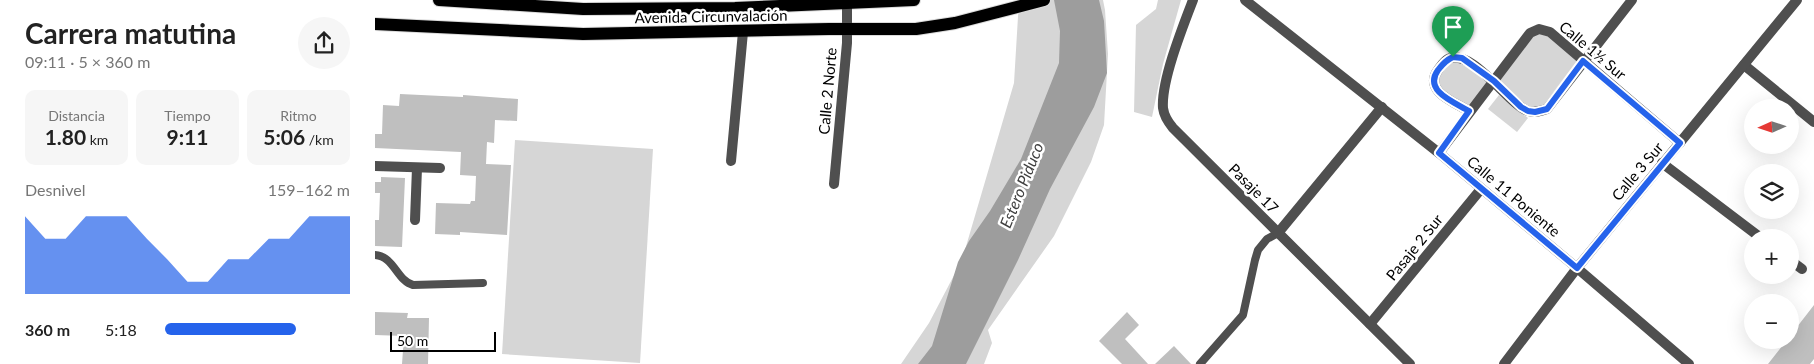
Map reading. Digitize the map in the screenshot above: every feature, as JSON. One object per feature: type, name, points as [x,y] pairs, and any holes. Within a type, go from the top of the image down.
[{"type":"main road","name":"Avenida Circunvalación","points":[[439,0],[583,9],[735,8],[914,0]]},
{"type":"main road","name":"Avenida Circunvalación","points":[[375,24],[583,34],[916,29],[955,23],[1044,0]]},
{"type":"street","name":"Pasaje 17","points":[[1193,0],[1177,44],[1163,97],[1166,118],[1173,128],[1410,364]]},
{"type":"street","name":"Calle 11 Poniente","points":[[1245,0],[1259,4],[1577,268],[1689,364]]},
{"type":"street","points":[[1469,111],[1437,91],[1434,84],[1434,76],[1446,60],[1453,57],[1462,58],[1494,81],[1521,107],[1528,111],[1541,111],[1547,109],[1632,0]]},
{"type":"street","name":"Calle 3 Sur","points":[[1503,364],[1577,268],[1797,0]]},
{"type":"street","name":"Calle 2 Norte","points":[[834,184],[847,30],[847,2]]},
{"type":"street","name":"Calle 1½ Sur","points":[[1439,153],[1530,33],[1539,29],[1550,32],[1680,143]]},
{"type":"street","points":[[731,161],[743,32]]},
{"type":"street","points":[[1744,65],[1814,122]]},
{"type":"street","points":[[1278,233],[1382,107]]},
{"type":"street","points":[[1663,163],[1749,229]]},
{"type":"street","points":[[375,166],[440,168]]},
{"type":"street","points":[[415,220],[417,168]]},
{"type":"street","name":"Pasaje 2 Sur","points":[[1370,324],[1481,189]]},
{"type":"lane","points":[[1201,364],[1243,315],[1258,250],[1267,239],[1278,233]]},
{"type":"lane","points":[[375,255],[379,255],[391,262],[408,284],[483,283]]},
{"type":"shaded area","points":[[1019,0],[1103,0],[1108,54],[1104,125],[1091,162],[1054,236],[988,330],[992,343],[984,364],[901,364],[929,323],[962,260],[1014,83]]},
{"type":"shaded area","points":[[1158,0],[1181,0],[1163,64],[1152,117],[1134,112],[1136,25],[1156,9]]},
{"type":"shaded area","points":[[1539,29],[1583,61],[1547,109],[1535,112],[1494,81]]},
{"type":"shaded area","points":[[1453,57],[1494,81],[1469,111],[1437,91],[1434,76]]},
{"type":"shaded area","points":[[1499,95],[1528,118],[1517,132],[1488,109]]},
{"type":"shaded area","points":[[515,140],[653,149],[640,363],[502,354]]},
{"type":"water","name":"Estero Piduco","points":[[1054,0],[1099,0],[1104,21],[1107,73],[1094,107],[1050,189],[1018,260],[966,364],[918,364],[932,346],[958,262],[969,241],[990,211],[1021,159],[1059,63],[1060,31]]},
{"type":"building","points":[[400,94],[463,97],[463,95],[518,99],[517,121],[495,120],[494,143],[487,142],[486,164],[511,165],[507,235],[460,232],[460,235],[435,234],[436,203],[470,204],[471,201],[475,201],[476,176],[460,175],[461,152],[375,148],[375,134],[382,134],[383,105],[399,106]]},
{"type":"building","points":[[381,177],[405,178],[402,247],[375,246],[375,220],[379,220],[380,193],[375,193],[375,182],[381,182]]},
{"type":"building","points":[[1814,305],[1814,359],[1810,364],[1768,364],[1780,349],[1799,349],[1799,324]]},
{"type":"building","points":[[375,312],[408,313],[407,318],[429,318],[428,364],[402,364],[404,336],[375,335]]},
{"type":"building","points":[[1127,312],[1139,325],[1125,339],[1148,364],[1122,364],[1099,341]]},
{"type":"building","points":[[1174,346],[1191,364],[1155,364]]},
{"type":"route","points":[[1453,57],[1462,58],[1494,81],[1521,107],[1535,112],[1547,109],[1583,61],[1680,143],[1577,268],[1439,153],[1469,111],[1437,91],[1434,84],[1434,76],[1446,60],[1453,57]]}]
